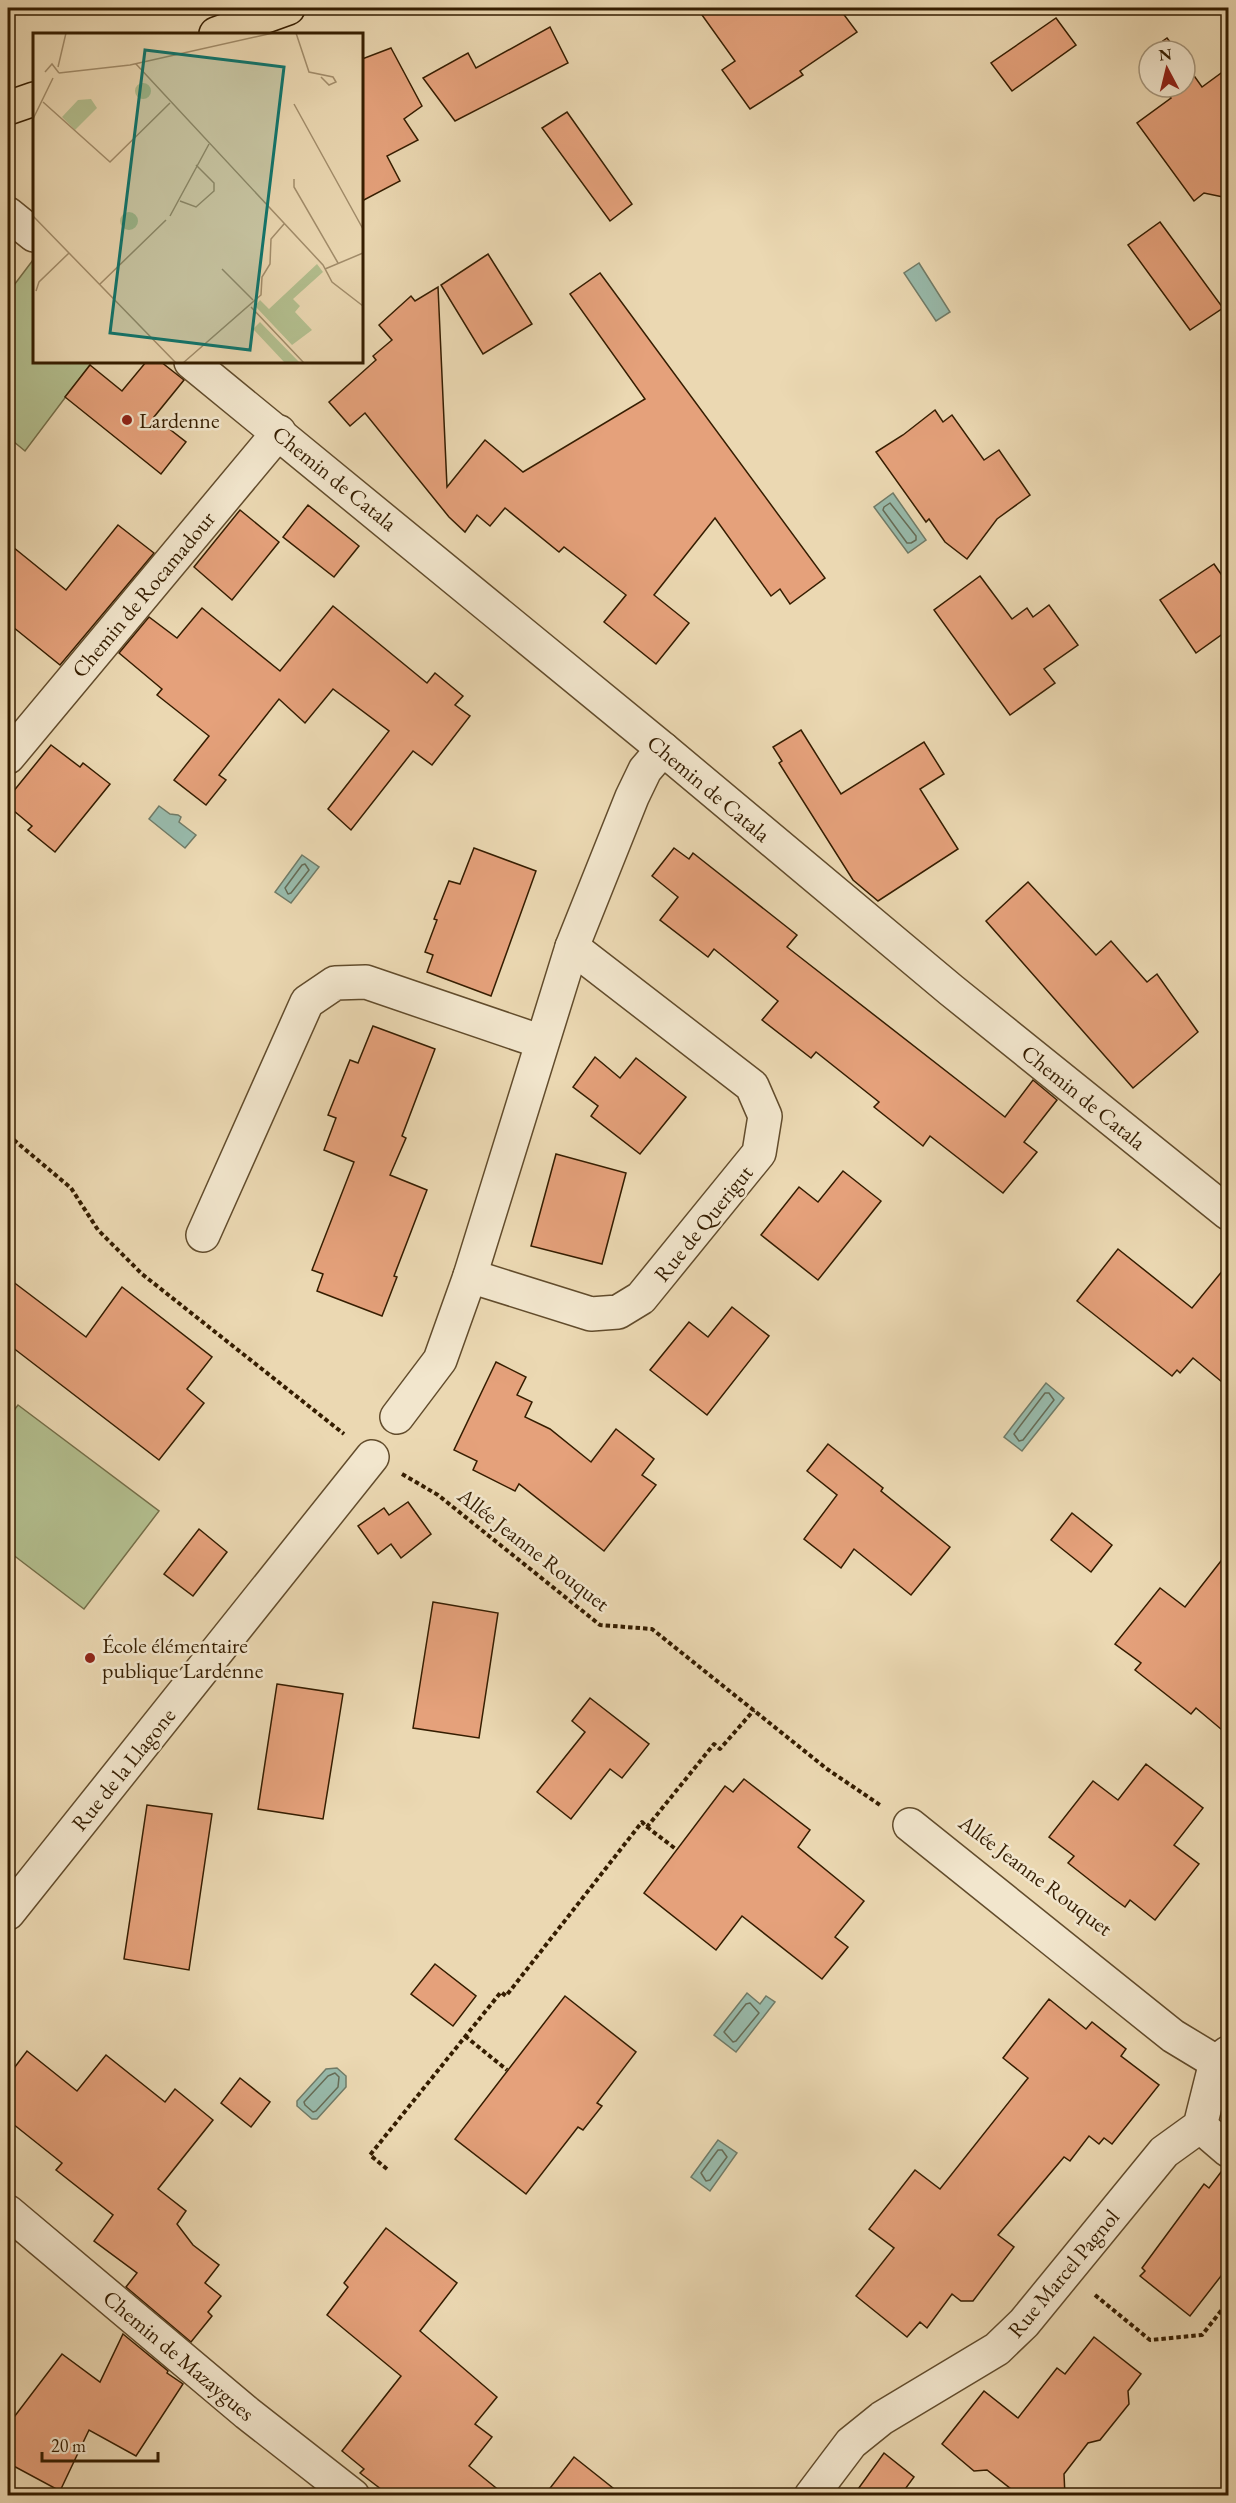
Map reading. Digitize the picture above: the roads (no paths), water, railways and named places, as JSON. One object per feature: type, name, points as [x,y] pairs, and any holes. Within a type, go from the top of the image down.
[{"type":"main road","points":[[219,33],[288,8]]},
{"type":"main road","points":[[8,108],[33,99]]},
{"type":"street","points":[[8,214],[33,234]]},
{"type":"street","name":"Chemin de Catala","points":[[192,363],[663,749],[951,990],[1228,1213]]},
{"type":"street","name":"Chemin de Rocamadour","points":[[8,757],[279,432]]},
{"type":"street","points":[[397,1417],[440,1360],[470,1276],[572,947],[632,796],[645,770],[663,749]]},
{"type":"street","name":"Rue de Querigut","points":[[470,1276],[591,1314],[618,1312],[642,1298],[759,1153],[765,1116],[752,1086],[572,947]]},
{"type":"street","points":[[203,1235],[307,1002],[335,983],[366,982],[542,1042]]},
{"type":"street","name":"Rue de la Llagone","points":[[8,1913],[372,1456]]},
{"type":"street","points":[[910,1825],[1173,2036],[1222,2058],[1200,2126],[1228,2150]]},
{"type":"street","name":"Rue Marcel Pagnol","points":[[811,2496],[851,2443],[874,2424],[997,2349],[1024,2323],[1164,2152],[1200,2126]]},
{"type":"street","name":"Chemin de Mazaygues","points":[[8,2212],[240,2407],[353,2496]]},
{"type":"water","points":[[919,263],[950,312],[936,321],[904,273]]},
{"type":"water","points":[[893,493],[926,540],[908,553],[874,507]]},
{"type":"water","points":[[159,806],[170,814],[181,817],[179,822],[196,835],[185,848],[149,819]]},
{"type":"water","points":[[302,855],[319,867],[291,903],[275,892]]},
{"type":"water","points":[[1046,1383],[1064,1398],[1022,1451],[1004,1437]]},
{"type":"water","points":[[747,1993],[760,2004],[766,1996],[775,2002],[736,2052],[714,2035]]},
{"type":"water","points":[[337,2068],[346,2076],[346,2087],[317,2119],[312,2119],[297,2106],[297,2101],[326,2069]]},
{"type":"water","points":[[718,2140],[737,2153],[710,2191],[691,2177]]},
{"type":"place","name":"Lardenne","points":[[127,420]]},
{"type":"place","name":"École élémentaire publique Lardenne","points":[[90,1658]]}]
